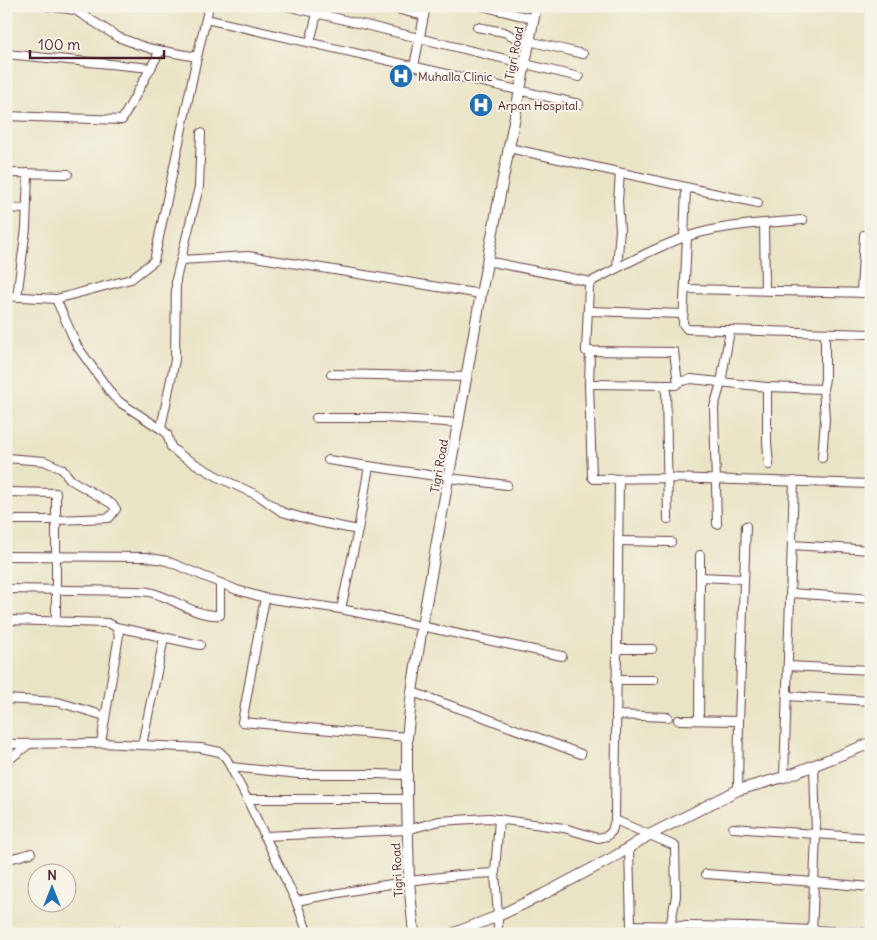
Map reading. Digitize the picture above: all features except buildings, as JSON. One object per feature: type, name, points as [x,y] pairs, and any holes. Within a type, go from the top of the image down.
[{"type":"street","points":[[46,6],[75,10],[124,40],[160,51],[198,57]]},
{"type":"street","points":[[6,296],[56,299],[131,279],[154,261],[209,6]]},
{"type":"street","points":[[287,6],[318,10],[420,39],[579,77]]},
{"type":"street","points":[[385,6],[424,16]]},
{"type":"street","points":[[414,66],[426,6]]},
{"type":"street","points":[[482,6],[534,19]]},
{"type":"street","name":"Tigri Road","points":[[414,934],[407,830],[407,736],[412,692],[481,294],[536,6]]},
{"type":"street","points":[[310,42],[318,10]]},
{"type":"street","points":[[206,19],[579,104]]},
{"type":"street","points":[[477,27],[504,32],[529,43],[583,54]]},
{"type":"street","points":[[6,116],[122,120],[160,51]]},
{"type":"street","points":[[6,54],[151,68]]},
{"type":"street","points":[[161,428],[175,360],[176,279],[199,187],[201,133]]},
{"type":"street","points":[[509,148],[758,203]]},
{"type":"street","points":[[6,173],[68,174]]},
{"type":"street","points":[[16,296],[26,228],[28,173]]},
{"type":"street","points":[[617,268],[620,230],[618,201],[620,173]]},
{"type":"street","points":[[686,188],[683,324],[687,329],[871,334]]},
{"type":"street","points":[[6,208],[26,209]]},
{"type":"street","points":[[488,261],[591,282],[668,243],[686,237],[718,229],[803,220]]},
{"type":"street","points":[[764,223],[764,290]]},
{"type":"street","points":[[861,293],[864,234]]},
{"type":"street","points":[[181,260],[248,256],[481,294]]},
{"type":"street","points":[[591,282],[589,286],[586,351],[673,352],[676,354],[678,382]]},
{"type":"street","points":[[685,289],[871,293]]},
{"type":"street","points":[[56,299],[77,346],[113,396],[161,428],[167,434],[171,447],[180,455],[220,478],[260,496],[282,512],[358,530]]},
{"type":"street","points":[[589,311],[683,314]]},
{"type":"street","points":[[717,524],[714,407],[721,384],[730,330]]},
{"type":"street","points":[[822,458],[825,419],[823,389],[825,379],[825,333]]},
{"type":"street","points":[[590,351],[589,384],[592,477],[594,478],[716,479],[871,484]]},
{"type":"street","points":[[331,374],[467,376]]},
{"type":"street","points":[[589,384],[666,385],[677,384],[678,382],[691,379],[721,384],[823,389]]},
{"type":"street","points":[[666,385],[668,519]]},
{"type":"street","points":[[767,387],[769,465]]},
{"type":"street","points":[[316,418],[385,418],[459,423]]},
{"type":"street","points":[[6,458],[44,461],[62,469],[71,480],[112,504],[116,509],[108,518],[6,520]]},
{"type":"street","points":[[328,460],[507,485]]},
{"type":"street","points":[[341,609],[358,530],[369,466]]},
{"type":"street","points":[[264,836],[407,830],[446,820],[499,819],[564,828],[598,838],[606,836],[612,831],[615,820],[619,478]]},
{"type":"street","points":[[784,776],[794,481]]},
{"type":"street","points":[[6,492],[56,493],[56,621]]},
{"type":"street","points":[[738,790],[746,526]]},
{"type":"street","points":[[618,541],[671,542]]},
{"type":"street","points":[[792,546],[871,550]]},
{"type":"street","points":[[699,720],[700,555]]},
{"type":"street","points":[[6,556],[154,558],[167,561],[265,598],[341,609],[562,656]]},
{"type":"street","points":[[700,577],[744,579]]},
{"type":"street","points":[[6,588],[134,590],[153,593],[196,611],[220,615],[220,582]]},
{"type":"street","points":[[791,593],[871,599]]},
{"type":"street","points":[[265,598],[242,722],[407,736]]},
{"type":"street","points":[[6,620],[108,623],[164,638],[200,645]]},
{"type":"street","points":[[101,743],[119,635],[116,626]]},
{"type":"street","points":[[142,745],[164,638]]},
{"type":"street","points":[[617,649],[652,649]]},
{"type":"street","points":[[788,666],[871,670]]},
{"type":"street","points":[[616,680],[654,680]]},
{"type":"street","points":[[412,692],[581,754]]},
{"type":"street","points":[[787,696],[871,701]]},
{"type":"street","points":[[6,699],[58,702],[105,716]]},
{"type":"street","points":[[616,715],[668,717]]},
{"type":"street","points":[[678,720],[739,721]]},
{"type":"street","points":[[452,934],[498,916],[542,895],[738,790],[784,776],[871,742]]},
{"type":"street","points":[[6,744],[101,743],[215,750],[223,754],[296,901],[308,934]]},
{"type":"street","points":[[6,762],[29,744]]},
{"type":"street","points":[[812,932],[816,834],[814,765]]},
{"type":"street","points":[[231,767],[305,774],[407,775]]},
{"type":"street","points":[[247,799],[407,799]]},
{"type":"street","points":[[498,934],[495,873],[499,819]]},
{"type":"street","points":[[615,820],[675,846],[676,896],[666,929]]},
{"type":"street","points":[[733,828],[871,838]]},
{"type":"street","points":[[629,848],[631,926],[666,929],[871,933]]},
{"type":"street","points":[[6,860],[32,853]]},
{"type":"street","points":[[296,901],[409,881],[454,875],[495,873]]},
{"type":"street","points":[[706,874],[871,887]]},
{"type":"place","name":"Muhalla Clinic","points":[[401,76]]},
{"type":"place","name":"Arpan Hospital","points":[[481,105]]}]
